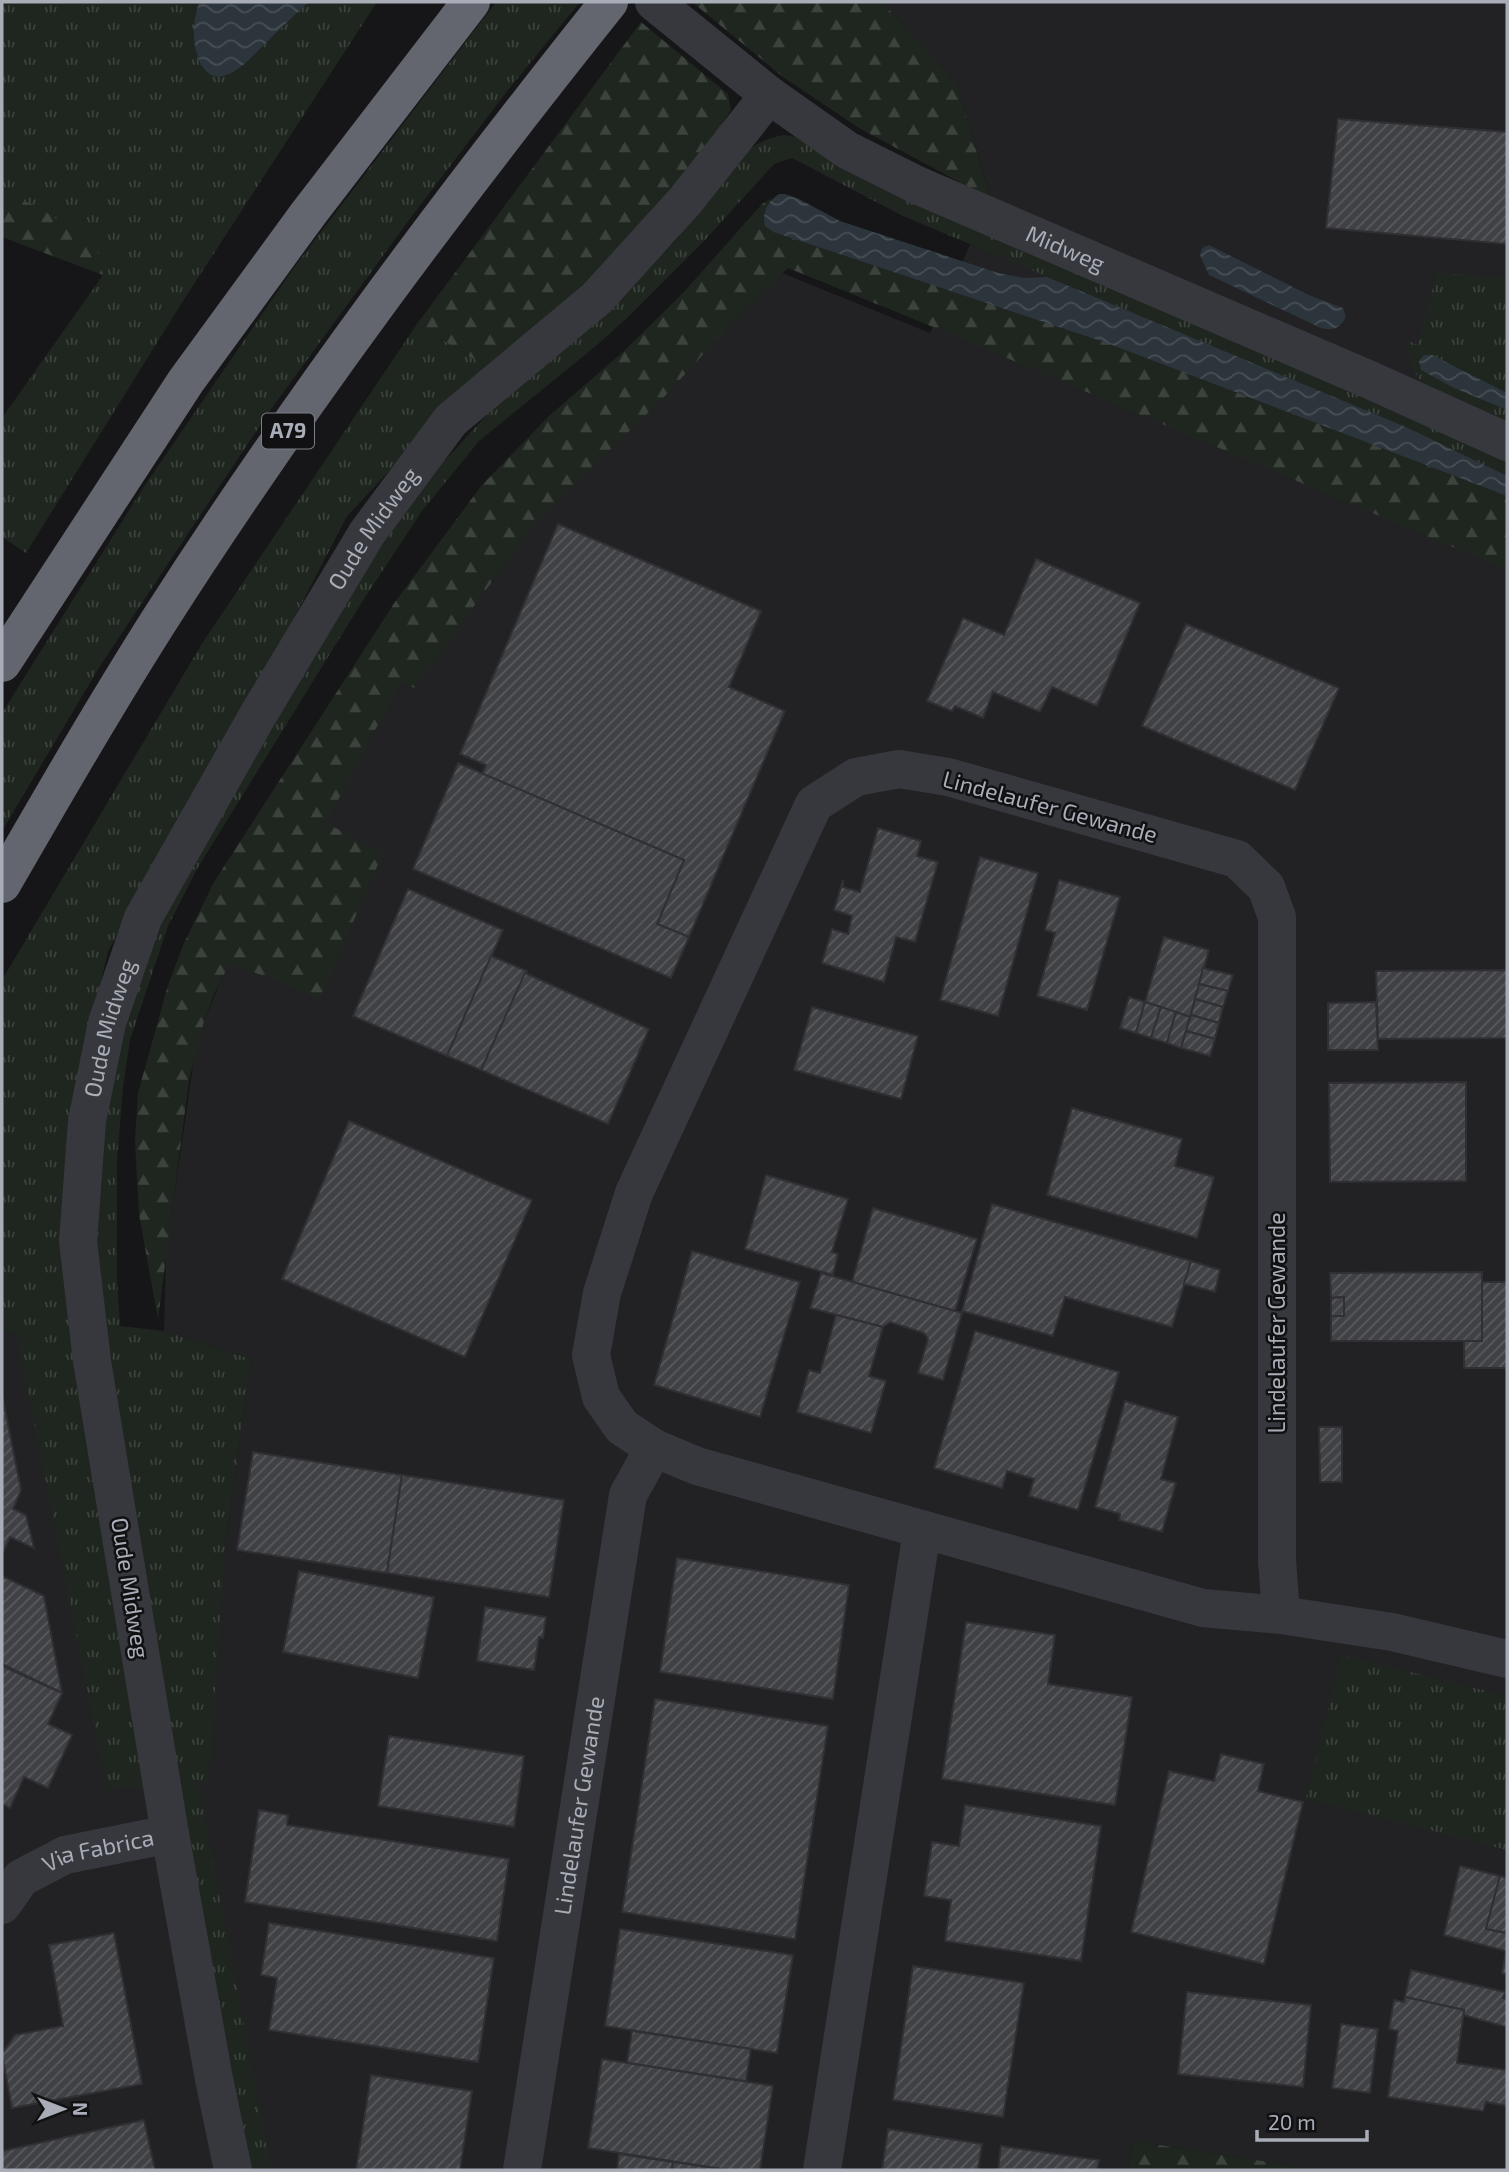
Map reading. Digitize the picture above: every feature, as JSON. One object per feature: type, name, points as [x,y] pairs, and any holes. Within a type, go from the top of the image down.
[{"type":"highway","points":[[2,663],[186,381],[308,214],[471,2]]},
{"type":"highway","name":"A79","points":[[2,884],[86,738],[163,615],[317,388],[417,247],[609,2]]},
{"type":"street","name":"Midweg","points":[[662,8],[769,95],[847,150],[917,185],[1370,380],[1507,442]]},
{"type":"street","name":"Oude Midweg","points":[[233,2170],[170,1834],[92,1361],[78,1241],[87,1121],[107,1023],[143,918],[258,715],[367,533],[451,420],[597,298],[685,201],[769,95]]},
{"type":"street","name":"Lindelaufer Gewande","points":[[1281,1615],[1277,1560],[1277,918],[1266,887],[1237,859],[948,777],[899,769],[856,777],[814,804],[634,1193],[602,1293],[591,1355],[601,1397],[622,1427],[654,1448],[698,1466],[1203,1608],[1281,1615],[1392,1632],[1507,1659]]},
{"type":"street","name":"Lindelaufer Gewande","points":[[522,2170],[628,1495],[654,1448]]},
{"type":"street","points":[[822,2170],[922,1531]]},
{"type":"street","name":"Via Fabrica","points":[[2,1905],[21,1878],[65,1855],[170,1834]]},
{"type":"shaded area","points":[[882,2],[1507,2],[1507,2170],[1321,2170],[1134,2141],[1127,2170],[2,2170],[2,1328],[17,1336],[224,1555],[251,1359],[164,1331],[166,1252],[197,1038],[303,784],[758,263],[930,333],[991,198],[956,82]]},
{"type":"green space","points":[[2,2],[199,2],[194,31],[196,53],[206,70],[213,75],[222,76],[248,61],[309,2],[377,2],[183,301],[26,553],[2,537],[2,418],[103,275],[37,206],[2,193]]},
{"type":"green space","points":[[496,2],[580,2],[508,90],[412,216],[269,412],[100,666],[2,831],[2,713],[145,485],[295,266]]},
{"type":"green space","points":[[692,2],[882,2],[956,82],[991,199],[859,128],[783,77]]},
{"type":"green space","points":[[641,22],[728,94],[731,110],[693,167],[599,272],[486,367],[417,324]]},
{"type":"green space","points":[[784,135],[798,137],[1507,457],[1507,476],[1408,428],[903,216],[792,158],[774,164],[705,240],[597,345],[479,441],[422,511],[362,602],[197,869],[168,926],[130,1040],[123,1087],[117,1161],[117,1280],[120,1326],[164,1331],[251,1359],[224,1555],[209,1781],[198,1782],[271,2170],[249,2170],[177,1783],[107,1789],[17,1336],[2,1328],[2,980],[203,642],[417,324],[486,367],[347,516],[246,711],[108,951],[69,1122],[96,1246],[104,1126],[115,1063],[143,964],[186,865],[384,541],[438,468],[508,392],[647,270],[679,237],[685,219],[746,152],[764,141]]},
{"type":"green space","points":[[2,193],[37,206],[96,245],[103,275],[2,237]]},
{"type":"green space","points":[[772,198],[765,220],[768,229],[773,232],[1107,343],[1507,496],[1507,570],[788,268],[730,325],[664,397],[535,523],[414,688],[401,681],[326,823],[383,853],[320,998],[230,963],[204,1021],[189,1080],[158,1319],[139,1214],[135,1141],[138,1093],[168,985],[184,943],[214,882],[395,602],[482,485],[549,416],[624,351],[682,294],[762,204]]},
{"type":"green space","points":[[1437,273],[1507,278],[1507,393],[1432,355],[1421,357],[1419,365],[1421,370],[1452,387],[1507,410],[1507,421],[1427,386],[1413,368],[1408,341],[1418,345]]},
{"type":"green space","points":[[1342,1655],[1507,1696],[1507,1850],[1306,1798]]},
{"type":"green space","points":[[1134,2141],[1321,2170],[1127,2170]]},
{"type":"water","points":[[199,2],[309,2],[239,68],[222,76],[213,76],[206,71],[196,53],[194,31]]},
{"type":"water","points":[[779,194],[799,199],[840,221],[998,273],[1024,278],[1047,277],[1408,428],[1507,476],[1507,496],[1107,343],[773,232],[765,226],[764,217],[769,204]]},
{"type":"water","points":[[1209,245],[1311,296],[1343,308],[1346,317],[1336,328],[1321,328],[1209,275],[1200,255],[1202,248]]},
{"type":"water","points":[[1424,355],[1432,355],[1507,393],[1507,410],[1452,387],[1421,370],[1419,361]]},
{"type":"building","points":[[1338,119],[1507,132],[1507,244],[1326,228]]},
{"type":"building","points":[[558,524],[761,611],[729,687],[785,711],[689,937],[657,924],[684,860],[482,774],[486,765],[460,754]]},
{"type":"building","points":[[1036,559],[1140,603],[1097,706],[1052,687],[1040,712],[993,692],[983,718],[955,706],[952,711],[927,701],[963,618],[1004,635]]},
{"type":"building","points":[[1186,624],[1339,688],[1295,790],[1142,726]]},
{"type":"building","points":[[458,763],[684,860],[657,924],[689,937],[671,978],[413,869]]},
{"type":"building","points":[[878,828],[921,841],[917,856],[938,862],[915,942],[896,937],[884,982],[822,963],[832,929],[848,934],[852,916],[834,910],[843,880],[843,887],[860,892]]},
{"type":"building","points":[[980,857],[1038,873],[998,1016],[940,1000]]},
{"type":"building","points":[[1059,880],[1120,897],[1087,1010],[1037,996],[1055,933],[1045,930]]},
{"type":"building","points":[[408,889],[503,930],[447,1056],[353,1016]]},
{"type":"building","points":[[1164,937],[1209,950],[1190,1017],[1145,1002]]},
{"type":"building","points":[[491,956],[527,971],[481,1070],[447,1056]]},
{"type":"building","points":[[1203,968],[1233,975],[1228,991],[1199,984]]},
{"type":"building","points":[[1507,970],[1507,1038],[1378,1039],[1376,971]]},
{"type":"building","points":[[525,973],[649,1029],[608,1124],[481,1070]]},
{"type":"building","points":[[1199,984],[1228,991],[1223,1007],[1195,999]]},
{"type":"building","points":[[1129,997],[1145,1002],[1136,1033],[1120,1028]]},
{"type":"building","points":[[1195,999],[1223,1007],[1219,1023],[1191,1015]]},
{"type":"building","points":[[1145,1002],[1161,1007],[1151,1038],[1136,1033]]},
{"type":"building","points":[[1376,1002],[1378,1050],[1328,1050],[1328,1003]]},
{"type":"building","points":[[812,1007],[918,1036],[901,1099],[794,1070]]},
{"type":"building","points":[[1161,1007],[1176,1012],[1167,1043],[1151,1038]]},
{"type":"building","points":[[1176,1012],[1190,1017],[1181,1048],[1167,1043]]},
{"type":"building","points":[[1191,1015],[1219,1023],[1215,1039],[1186,1031]]},
{"type":"building","points":[[1186,1031],[1215,1039],[1210,1056],[1181,1048]]},
{"type":"building","points":[[1466,1082],[1466,1181],[1330,1182],[1329,1083]]},
{"type":"building","points":[[1072,1108],[1182,1139],[1175,1166],[1214,1177],[1197,1238],[1047,1195]]},
{"type":"building","points":[[349,1121],[532,1200],[465,1357],[282,1279]]},
{"type":"building","points":[[766,1175],[848,1199],[832,1252],[838,1254],[833,1275],[745,1249]]},
{"type":"building","points":[[992,1204],[1191,1261],[1172,1327],[1065,1297],[1053,1336],[962,1311]]},
{"type":"building","points":[[873,1208],[977,1239],[955,1311],[852,1282]]},
{"type":"building","points":[[692,1251],[800,1282],[760,1417],[654,1385]]},
{"type":"building","points":[[1191,1261],[1220,1270],[1215,1292],[1184,1284]]},
{"type":"building","points":[[1482,1272],[1482,1341],[1331,1341],[1331,1316],[1344,1316],[1344,1297],[1331,1298],[1330,1273]]},
{"type":"building","points":[[821,1273],[962,1313],[943,1380],[918,1373],[928,1339],[924,1333],[890,1322],[883,1327],[810,1308]]},
{"type":"building","points":[[1482,1282],[1507,1282],[1507,1368],[1464,1368],[1464,1341],[1482,1341]]},
{"type":"building","points":[[1344,1297],[1344,1316],[1331,1316],[1331,1298]]},
{"type":"building","points":[[836,1315],[883,1327],[869,1376],[886,1381],[871,1433],[797,1412],[809,1370],[820,1373]]},
{"type":"building","points":[[975,1331],[1119,1372],[1078,1510],[1029,1496],[1034,1479],[1007,1471],[1002,1488],[934,1468]]},
{"type":"building","points":[[2,1394],[21,1490],[13,1509],[26,1515],[34,1548],[10,1537],[2,1555]]},
{"type":"building","points":[[1125,1401],[1178,1417],[1161,1479],[1176,1483],[1162,1532],[1119,1520],[1120,1514],[1095,1507]]},
{"type":"building","points":[[1319,1427],[1342,1427],[1342,1482],[1320,1482]]},
{"type":"building","points":[[253,1452],[402,1475],[387,1573],[237,1550]]},
{"type":"building","points":[[402,1475],[564,1500],[549,1597],[387,1573]]},
{"type":"building","points":[[677,1558],[849,1585],[833,1699],[660,1672]]},
{"type":"building","points":[[299,1571],[434,1597],[418,1678],[283,1652]]},
{"type":"building","points":[[2,1576],[44,1596],[62,1693],[2,1664]]},
{"type":"building","points":[[485,1607],[546,1617],[543,1638],[539,1637],[534,1670],[477,1661]]},
{"type":"building","points":[[966,1622],[1055,1635],[1048,1684],[1132,1697],[1115,1805],[942,1779]]},
{"type":"building","points":[[2,1666],[62,1693],[48,1724],[72,1735],[48,1788],[24,1777],[10,1808],[2,1804]]},
{"type":"building","points":[[655,1699],[828,1726],[795,1939],[622,1912]]},
{"type":"building","points":[[389,1736],[524,1756],[514,1827],[378,1806]]},
{"type":"building","points":[[1221,1754],[1264,1764],[1258,1791],[1303,1802],[1264,1964],[1131,1932],[1169,1771],[1214,1781]]},
{"type":"building","points":[[965,1805],[1101,1826],[1081,1961],[945,1941],[951,1900],[924,1896],[932,1842],[959,1846]]},
{"type":"building","points":[[259,1810],[288,1815],[287,1825],[509,1859],[497,1941],[245,1902]]},
{"type":"building","points":[[1460,1866],[1500,1876],[1486,1929],[1507,1933],[1507,1975],[1502,1973],[1506,1951],[1444,1935]]},
{"type":"building","points":[[1500,1876],[1507,1878],[1507,1933],[1486,1929]]},
{"type":"building","points":[[269,1923],[494,1958],[478,2062],[269,2030],[277,1978],[261,1975]]},
{"type":"building","points":[[620,1929],[793,1955],[777,2053],[605,2026]]},
{"type":"building","points":[[114,1933],[142,2084],[12,2108],[2,2054],[15,2035],[63,2026],[49,1945]]},
{"type":"building","points":[[913,1966],[1024,1983],[1003,2117],[893,2100]]},
{"type":"building","points":[[1411,1970],[1505,1992],[1503,1998],[1507,1999],[1507,2027],[1463,2015],[1464,2010],[1405,1997]]},
{"type":"building","points":[[1187,1992],[1311,2005],[1303,2087],[1178,2074]]},
{"type":"building","points":[[1405,1997],[1464,2010],[1457,2063],[1507,2070],[1507,2106],[1486,2102],[1483,2111],[1388,2097],[1398,2031],[1389,2029],[1394,2000],[1404,2002]]},
{"type":"building","points":[[1341,2024],[1378,2029],[1370,2093],[1332,2088]]},
{"type":"building","points":[[632,2031],[751,2049],[746,2081],[627,2063]]},
{"type":"building","points":[[602,2059],[773,2086],[760,2170],[728,2170],[588,2148]]},
{"type":"building","points":[[371,2075],[472,2091],[460,2170],[356,2170]]},
{"type":"building","points":[[144,2120],[155,2170],[2,2170],[2,2151]]},
{"type":"building","points":[[888,2129],[982,2144],[978,2170],[882,2170]]},
{"type":"building","points":[[1001,2146],[1099,2160],[1097,2170],[998,2170]]},
{"type":"building","points":[[619,2154],[673,2162],[672,2170],[617,2170]]},
{"type":"building","points":[[673,2162],[728,2170],[672,2170]]}]
